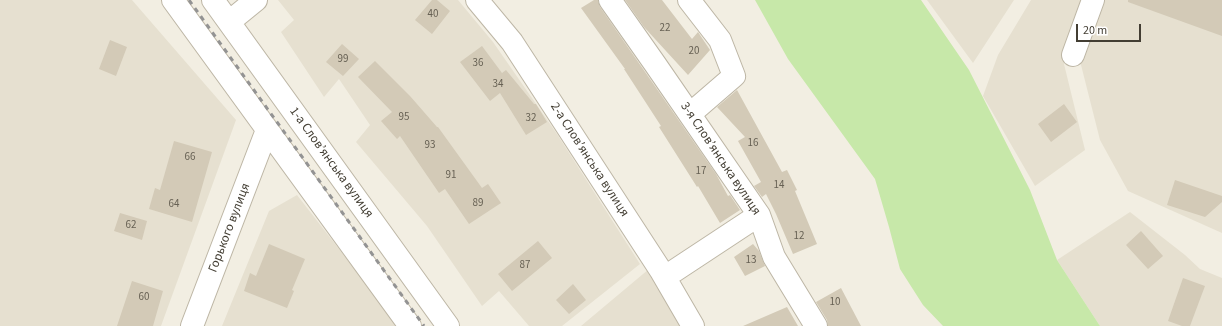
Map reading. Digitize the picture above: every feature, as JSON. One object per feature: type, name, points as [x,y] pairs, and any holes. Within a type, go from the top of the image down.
[{"type":"street","points":[[173,0],[410,326]]},
{"type":"street","name":"1-а Слов’янська вулиця","points":[[213,0],[448,326]]},
{"type":"street","points":[[229,22],[256,0]]},
{"type":"street","name":"2-а Слов’янська вулиця","points":[[476,0],[512,42],[665,277],[693,326]]},
{"type":"street","name":"3-я Слов’янська вулиця","points":[[610,0],[759,215],[774,257],[816,326]]},
{"type":"street","points":[[689,0],[720,40],[734,76],[690,114]]},
{"type":"street","points":[[1073,55],[1093,0]]},
{"type":"street","name":"Горького вулиця","points":[[192,326],[268,130]]},
{"type":"street","points":[[665,277],[759,215]]},
{"type":"shaded area","points":[[0,0],[132,0],[236,120],[161,326],[0,326]]},
{"type":"shaded area","points":[[278,0],[458,0],[493,42],[557,134],[640,264],[562,326],[529,326],[499,291],[482,306],[427,226],[356,142],[370,125],[339,79],[324,97],[281,32],[294,20]]},
{"type":"shaded area","points":[[927,0],[1014,0],[973,63]]},
{"type":"shaded area","points":[[1031,0],[1083,0],[1065,50],[1064,64],[1085,150],[1035,186],[983,96],[998,55]]},
{"type":"shaded area","points":[[1100,0],[1222,0],[1222,233],[1128,191],[1100,140],[1079,57]]},
{"type":"shaded area","points":[[297,195],[399,326],[222,326],[269,211]]},
{"type":"shaded area","points":[[1130,212],[1185,255],[1200,269],[1222,278],[1222,326],[1100,326],[1057,260]]},
{"type":"shaded area","points":[[649,269],[682,326],[581,326]]},
{"type":"green space","points":[[755,0],[921,0],[969,70],[1030,190],[1057,260],[1100,326],[943,326],[923,305],[900,269],[875,179],[788,59]]},
{"type":"building","points":[[432,0],[437,0],[450,11],[432,34],[415,20]]},
{"type":"building","points":[[594,0],[598,0],[600,7],[716,174],[728,196],[730,195],[740,210],[720,223],[698,186],[697,187],[659,127],[661,126],[625,69],[581,8]]},
{"type":"building","points":[[625,0],[662,0],[692,39],[698,32],[710,50],[688,75],[644,27]]},
{"type":"building","points":[[1128,0],[1222,0],[1222,36],[1128,2]]},
{"type":"building","points":[[110,40],[127,47],[116,76],[99,69]]},
{"type":"building","points":[[342,44],[359,59],[343,76],[326,62]]},
{"type":"building","points":[[482,46],[502,73],[506,70],[534,104],[536,104],[547,122],[526,135],[500,93],[490,101],[460,62]]},
{"type":"building","points":[[375,61],[438,127],[482,188],[488,184],[501,203],[469,224],[445,189],[439,193],[400,136],[397,139],[381,121],[392,112],[358,77]]},
{"type":"building","points":[[737,90],[782,172],[787,170],[797,190],[795,191],[817,244],[793,254],[766,194],[762,197],[754,186],[761,182],[738,141],[745,137],[717,107]]},
{"type":"building","points":[[1064,104],[1077,122],[1051,142],[1038,124]]},
{"type":"building","points":[[174,141],[212,152],[192,222],[149,209],[155,188],[160,190]]},
{"type":"building","points":[[1175,180],[1222,196],[1222,202],[1205,217],[1167,205]]},
{"type":"building","points":[[120,213],[147,221],[142,240],[114,231]]},
{"type":"building","points":[[1141,231],[1163,256],[1148,269],[1126,245]]},
{"type":"building","points":[[538,241],[552,258],[512,291],[498,274]]},
{"type":"building","points":[[269,244],[305,259],[292,290],[294,291],[287,308],[244,291],[250,273],[256,276]]},
{"type":"building","points":[[753,244],[759,251],[765,266],[745,276],[734,257]]},
{"type":"building","points":[[1183,278],[1205,286],[1190,326],[1182,326],[1168,321]]},
{"type":"building","points":[[132,281],[163,291],[153,326],[117,326]]},
{"type":"building","points":[[573,284],[586,300],[569,314],[556,300]]},
{"type":"building","points":[[841,288],[861,326],[828,326],[827,320],[816,302]]},
{"type":"building","points":[[787,307],[798,326],[743,326]]},
{"type":"railway","points":[[189,0],[424,326]]}]
